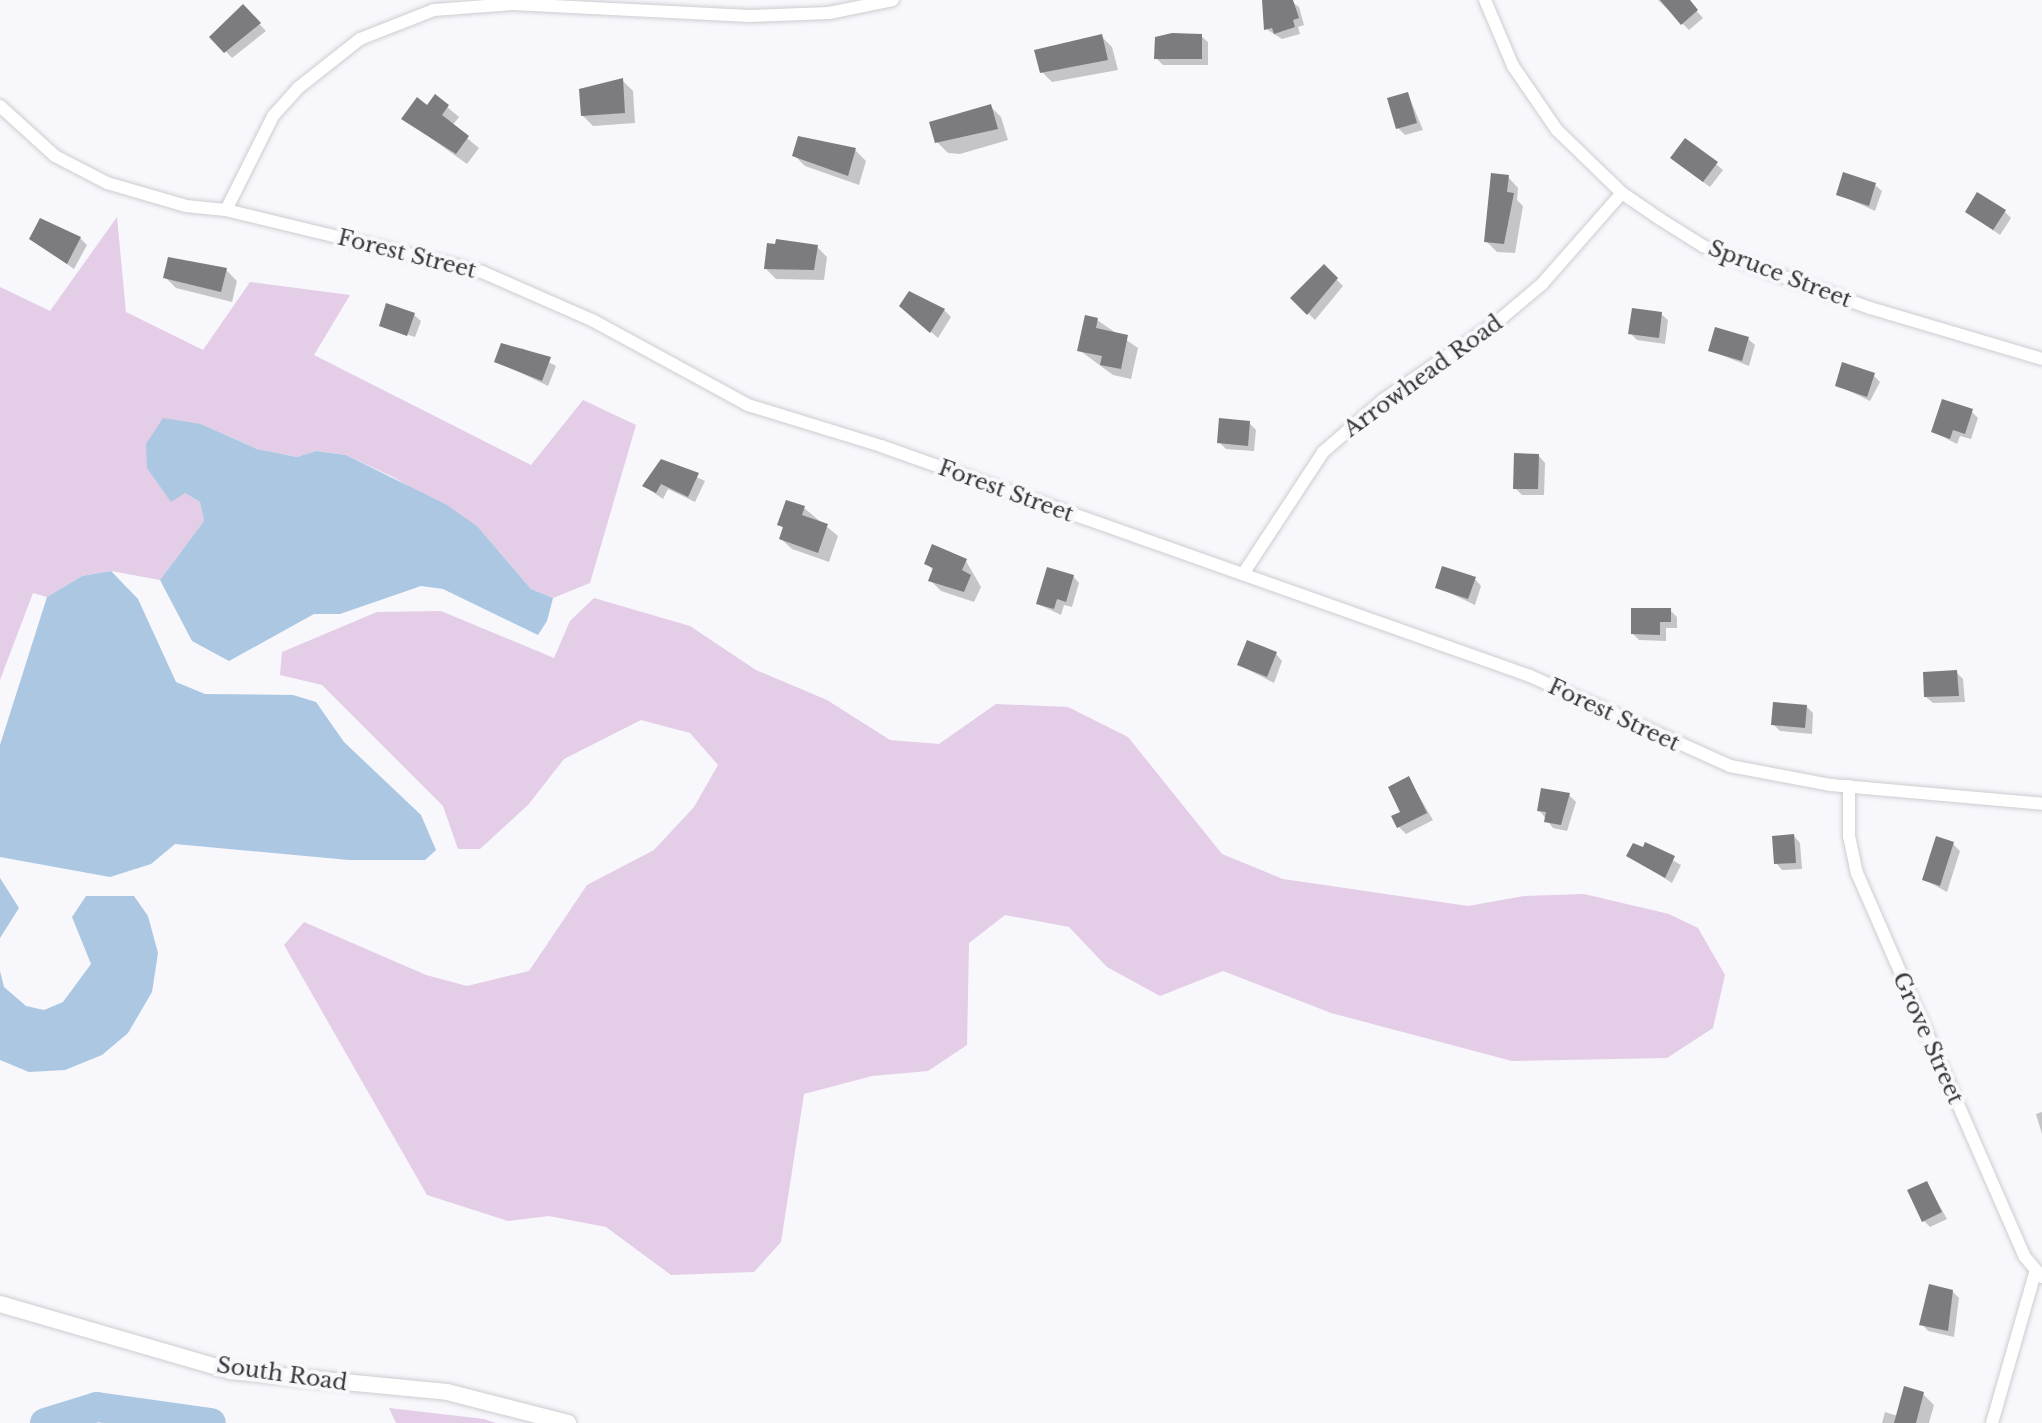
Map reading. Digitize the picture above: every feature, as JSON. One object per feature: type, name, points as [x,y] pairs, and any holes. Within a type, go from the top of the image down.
[{"type":"street","points":[[226,210],[273,116],[298,88],[360,39],[434,10],[513,4],[750,16],[829,13],[893,0]]},
{"type":"street","name":"Spruce Street","points":[[1485,0],[1533,99],[1581,156],[1622,193],[1717,252],[1870,308],[2042,359]]},
{"type":"street","name":"Forest Street","points":[[0,106],[55,156],[107,183],[186,206],[226,210],[482,272],[592,320],[748,405],[881,446],[1530,676],[1730,766],[1849,786],[2042,804]]},
{"type":"street","name":"Arrowhead Road","points":[[1243,574],[1323,452],[1383,400],[1497,322],[1542,284],[1622,193]]},
{"type":"street","name":"Grove Street","points":[[1849,786],[1849,836],[1857,873],[2039,1275]]},
{"type":"street","points":[[1992,1423],[2039,1275]]},
{"type":"street","name":"South Road","points":[[0,1304],[230,1371],[447,1392],[568,1423]]},
{"type":"shaded area","points":[[117,217],[126,312],[203,350],[250,282],[350,295],[314,355],[531,465],[583,400],[636,425],[590,583],[553,598],[531,589],[478,527],[393,477],[346,455],[316,451],[297,457],[257,449],[201,424],[185,493],[200,502],[204,521],[160,580],[111,571],[82,576],[47,597],[33,593],[0,680],[0,287],[50,311]]},
{"type":"shaded area","points":[[594,598],[690,626],[756,670],[827,700],[890,740],[939,744],[996,704],[1068,707],[1128,737],[1222,854],[1283,879],[1468,906],[1524,896],[1584,894],[1669,914],[1698,928],[1725,975],[1713,1028],[1667,1058],[1512,1061],[1331,1013],[1223,971],[1160,996],[1107,967],[1069,927],[1005,915],[969,943],[967,1045],[928,1071],[872,1076],[804,1094],[781,1242],[754,1272],[671,1275],[606,1227],[549,1216],[508,1221],[427,1195],[284,945],[304,922],[426,975],[467,986],[529,971],[587,885],[654,850],[694,807],[718,765],[690,733],[641,720],[564,759],[528,805],[480,849],[458,849],[443,806],[322,685],[280,675],[282,652],[377,612],[441,611],[554,658],[570,621]]},
{"type":"shaded area","points":[[389,1408],[484,1419],[496,1423],[396,1423]]},
{"type":"water","points":[[163,418],[201,424],[257,449],[297,457],[316,451],[346,455],[447,505],[478,527],[531,589],[553,598],[547,621],[538,635],[443,589],[421,586],[340,614],[314,614],[229,661],[192,641],[160,580],[204,521],[200,502],[185,493],[171,502],[147,468],[146,444]]},
{"type":"water","points":[[111,571],[138,599],[176,682],[205,694],[293,695],[316,702],[344,742],[421,815],[436,850],[425,860],[349,860],[175,844],[151,864],[110,877],[0,857],[0,745],[47,597],[82,576]]},
{"type":"water","points":[[0,878],[19,908],[0,938]]},
{"type":"water","points":[[86,896],[134,896],[148,916],[158,953],[152,992],[128,1033],[102,1055],[65,1070],[29,1072],[0,1060],[0,971],[4,987],[26,1006],[44,1010],[63,1002],[91,964],[72,917]]},
{"type":"building","points":[[1262,0],[1293,0],[1299,18],[1293,20],[1295,27],[1274,34],[1272,28],[1264,30]]},
{"type":"building","points":[[1660,0],[1690,0],[1698,10],[1681,25]]},
{"type":"building","points":[[243,4],[261,23],[224,53],[209,37]]},
{"type":"building","points":[[1172,33],[1202,34],[1202,59],[1154,59],[1155,37]]},
{"type":"building","points":[[1102,34],[1108,60],[1040,73],[1034,50]]},
{"type":"building","points":[[623,78],[625,113],[581,116],[579,89]]},
{"type":"building","points":[[1408,92],[1417,123],[1396,129],[1387,98]]},
{"type":"building","points":[[435,94],[449,105],[442,115],[469,136],[456,154],[401,119],[417,97],[427,105]]},
{"type":"building","points":[[991,104],[998,129],[935,143],[929,122]]},
{"type":"building","points":[[798,136],[856,148],[848,176],[792,156]]},
{"type":"building","points":[[1685,138],[1718,162],[1703,182],[1670,158]]},
{"type":"building","points":[[1843,172],[1876,183],[1869,206],[1836,195]]},
{"type":"building","points":[[1491,173],[1509,175],[1507,192],[1514,193],[1504,244],[1484,242]]},
{"type":"building","points":[[1977,192],[2006,210],[1993,230],[1965,212]]},
{"type":"building","points":[[40,218],[81,237],[67,264],[29,239]]},
{"type":"building","points":[[776,239],[818,245],[814,270],[764,269],[767,243],[775,244]]},
{"type":"building","points":[[168,257],[227,268],[221,292],[163,278]]},
{"type":"building","points":[[1324,264],[1338,278],[1307,315],[1290,298]]},
{"type":"building","points":[[909,291],[945,309],[930,333],[899,306]]},
{"type":"building","points":[[386,303],[415,313],[407,336],[379,326]]},
{"type":"building","points":[[1632,308],[1662,312],[1659,338],[1628,334]]},
{"type":"building","points":[[1085,315],[1098,318],[1096,328],[1128,335],[1121,369],[1100,365],[1102,356],[1077,351]]},
{"type":"building","points":[[1715,327],[1749,337],[1742,361],[1708,351]]},
{"type":"building","points":[[501,343],[551,357],[542,381],[494,362]]},
{"type":"building","points":[[1842,362],[1875,373],[1867,397],[1835,386]]},
{"type":"building","points":[[1942,399],[1973,409],[1965,434],[1953,430],[1950,439],[1931,432]]},
{"type":"building","points":[[1219,418],[1250,421],[1248,446],[1217,443]]},
{"type":"building","points":[[1514,453],[1539,454],[1538,489],[1513,489]]},
{"type":"building","points":[[661,459],[699,473],[688,497],[661,484],[656,493],[642,486]]},
{"type":"building","points":[[786,500],[805,506],[802,515],[828,524],[818,553],[779,539],[783,527],[777,525]]},
{"type":"building","points":[[932,544],[967,559],[962,570],[971,575],[964,592],[928,581],[933,568],[924,564]]},
{"type":"building","points":[[1442,566],[1476,577],[1468,599],[1435,588]]},
{"type":"building","points":[[1047,567],[1074,575],[1066,602],[1057,599],[1054,609],[1036,604]]},
{"type":"building","points":[[1631,608],[1671,608],[1671,622],[1660,622],[1660,635],[1631,634]]},
{"type":"building","points":[[1247,640],[1277,652],[1267,677],[1237,665]]},
{"type":"building","points":[[1957,670],[1959,696],[1924,697],[1923,672]]},
{"type":"building","points":[[1773,702],[1807,705],[1805,728],[1771,725]]},
{"type":"building","points":[[1409,776],[1427,813],[1397,828],[1391,816],[1400,812],[1388,787]]},
{"type":"building","points":[[1541,788],[1570,793],[1561,825],[1544,822],[1546,812],[1537,811]]},
{"type":"building","points":[[1794,834],[1796,863],[1774,864],[1772,836]]},
{"type":"building","points":[[1936,836],[1954,842],[1940,886],[1922,880]]},
{"type":"building","points":[[1645,842],[1675,856],[1665,878],[1626,856],[1633,843],[1643,847]]},
{"type":"building","points":[[1927,1181],[1942,1212],[1922,1222],[1907,1190]]},
{"type":"building","points":[[1929,1284],[1953,1290],[1948,1331],[1919,1325]]},
{"type":"building","points":[[1904,1386],[1924,1392],[1916,1423],[1894,1423]]},
{"type":"waterway","points":[[45,1423],[97,1407],[211,1423]]}]
